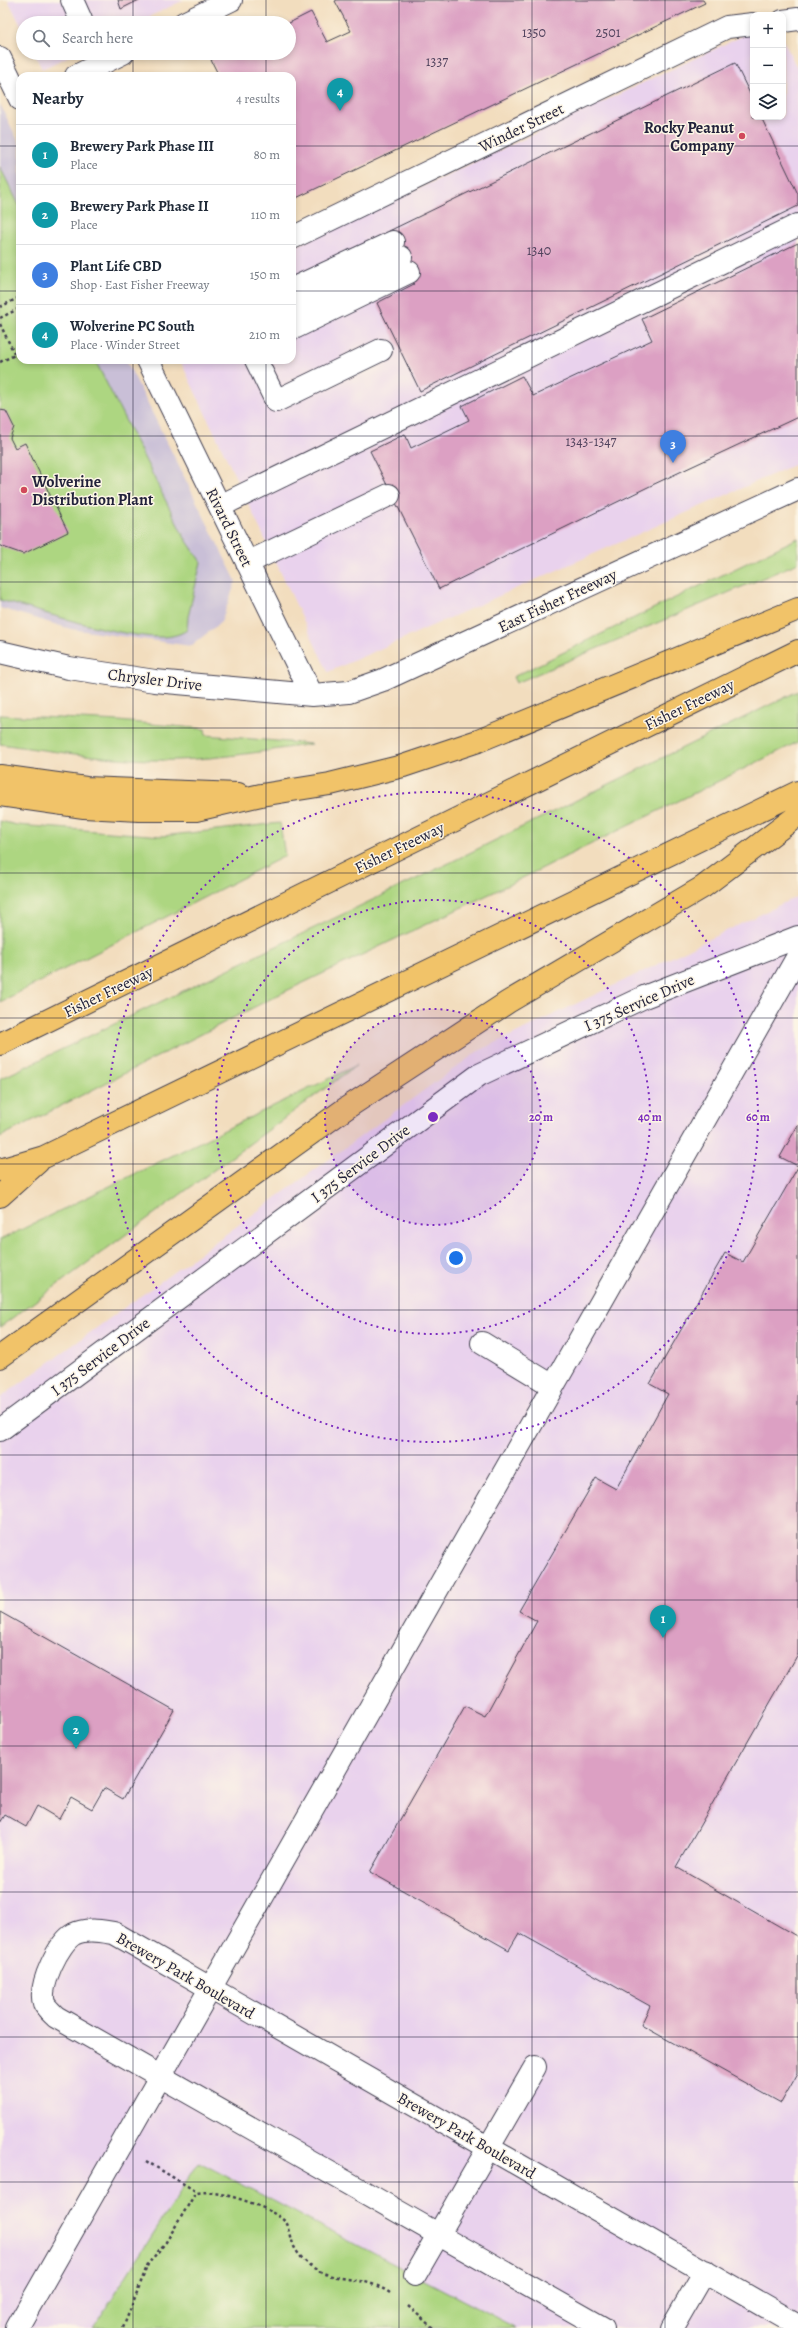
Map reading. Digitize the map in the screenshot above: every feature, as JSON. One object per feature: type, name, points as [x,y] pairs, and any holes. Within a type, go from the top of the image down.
[{"type":"highway","points":[[0,795],[84,807],[139,810],[196,810],[262,795],[330,784],[403,766],[478,741],[798,609]]},
{"type":"highway","name":"Fisher Freeway","points":[[0,1044],[798,651]]},
{"type":"highway","points":[[0,776],[94,789],[141,792],[195,790],[262,795]]},
{"type":"highway","points":[[0,1170],[44,1157],[798,792]]},
{"type":"highway","points":[[0,1357],[345,1109],[508,1002],[703,887],[798,815]]},
{"type":"highway","points":[[0,1196],[44,1157]]},
{"type":"street","points":[[72,0],[79,16]]},
{"type":"street","points":[[198,16],[231,0]]},
{"type":"street","points":[[786,21],[798,19]]},
{"type":"street","name":"Winder Street","points":[[296,236],[727,27],[750,24]]},
{"type":"street","points":[[0,58],[16,91]]},
{"type":"street","points":[[84,72],[109,60]]},
{"type":"street","points":[[220,506],[798,225]]},
{"type":"street","points":[[296,288],[401,257]]},
{"type":"street","points":[[296,306],[401,257]]},
{"type":"street","points":[[296,326],[401,257]]},
{"type":"street","points":[[258,364],[276,401],[382,350]]},
{"type":"street","name":"Rivard Street","points":[[150,364],[312,695]]},
{"type":"street","name":"East Fisher Freeway","points":[[312,695],[349,692],[383,680],[798,489]]},
{"type":"street","points":[[247,563],[389,495]]},
{"type":"street","name":"Chrysler Drive","points":[[0,652],[69,668],[155,681],[312,695]]},
{"type":"street","name":"I 375 Service Drive","points":[[0,1430],[479,1075],[644,997],[798,937]]},
{"type":"street","points":[[17,2328],[211,1990],[798,956]]},
{"type":"street","points":[[482,1343],[553,1386]]},
{"type":"street","name":"Brewery Park Boulevard","points":[[603,2328],[160,2078],[56,2017],[44,2002],[44,1984],[55,1956],[74,1934],[94,1930],[114,1933],[211,1990],[490,2147],[798,2325]]},
{"type":"street","points":[[415,2275],[440,2235],[535,2067]]},
{"type":"street","points":[[672,2328],[705,2271]]},
{"type":"path","points":[[0,307],[16,299]]},
{"type":"path","points":[[0,318],[16,310]]},
{"type":"path","points":[[0,324],[15,355],[0,362]]},
{"type":"path","points":[[121,2145],[197,2192]]},
{"type":"path","points":[[123,2328],[148,2264],[166,2242],[194,2194],[202,2190],[236,2198],[270,2211],[287,2224],[294,2246],[306,2263],[324,2273],[367,2281],[397,2298]]},
{"type":"path","points":[[403,2302],[433,2328]]},
{"type":"shaded area","points":[[8,0],[184,0],[151,16],[16,16]]},
{"type":"shaded area","points":[[750,32],[750,120],[786,120],[786,46],[798,70],[798,463],[328,672],[182,364],[296,364],[296,246]]},
{"type":"shaded area","points":[[38,60],[61,60],[42,69]]},
{"type":"shaded area","points":[[0,104],[16,137],[16,364],[128,364],[236,581],[221,622],[191,646],[71,629],[0,608]]},
{"type":"shaded area","points":[[798,896],[798,2328],[0,2328],[0,1398],[477,1052]]},
{"type":"green space","points":[[0,167],[16,199],[16,364],[97,364],[183,535],[201,562],[188,617],[187,630],[176,635],[161,637],[140,636],[90,625],[0,600]]},
{"type":"green space","points":[[798,538],[798,563],[516,683],[513,677]]},
{"type":"green space","points":[[798,691],[798,742],[498,890],[282,993],[0,1137],[0,1079],[441,867]]},
{"type":"green space","points":[[0,715],[119,721],[205,729],[206,735],[312,744],[210,758],[149,760],[93,756],[0,744]]},
{"type":"green space","points":[[0,821],[17,825],[162,836],[280,823],[285,856],[0,1002]]},
{"type":"green space","points":[[357,1065],[0,1327],[0,1240]]},
{"type":"green space","points":[[199,2162],[516,2328],[93,2328]]},
{"type":"building","points":[[118,0],[139,0],[121,9]]},
{"type":"building","points":[[703,0],[705,3],[296,198],[296,72],[217,72],[211,60],[296,60],[296,20],[311,12],[327,42],[351,31],[335,1]]},
{"type":"building","points":[[735,63],[750,94],[750,120],[762,120],[798,194],[798,206],[420,391],[377,303],[414,284],[389,231]]},
{"type":"building","points":[[798,243],[798,417],[650,486],[439,589],[370,451],[405,434],[411,448],[469,420],[462,406],[522,376],[533,396],[652,340],[642,319]]},
{"type":"building","name":"Wolverine Distribution Plant","points":[[0,410],[6,411],[14,427],[10,438],[15,448],[25,443],[68,532],[23,554],[0,546]]},
{"type":"building","points":[[798,1125],[798,1166],[780,1157]]},
{"type":"building","points":[[798,1167],[798,1654],[676,1867],[798,1937],[798,2073],[781,2103],[641,2025],[650,2006],[519,1933],[509,1950],[370,1872],[465,1706],[485,1716],[537,1621],[519,1611],[596,1478],[616,1489],[668,1394],[650,1384],[725,1253],[743,1262]]},
{"type":"building","points":[[0,1612],[174,1710],[123,1799],[104,1788],[92,1809],[71,1797],[59,1819],[37,1806],[26,1827],[5,1815],[0,1823]]},
{"type":"place","name":"Wolverine PC South","points":[[340,111]]},
{"type":"place","name":"Rocky Peanut Company","points":[[742,136]]},
{"type":"place","name":"Plant Life CBD","points":[[673,463]]},
{"type":"place","name":"Wolverine Distribution Plant","points":[[24,490]]},
{"type":"place","name":"Brewery Park Phase III","points":[[663,1638]]},
{"type":"place","name":"Brewery Park Phase II","points":[[76,1749]]}]
